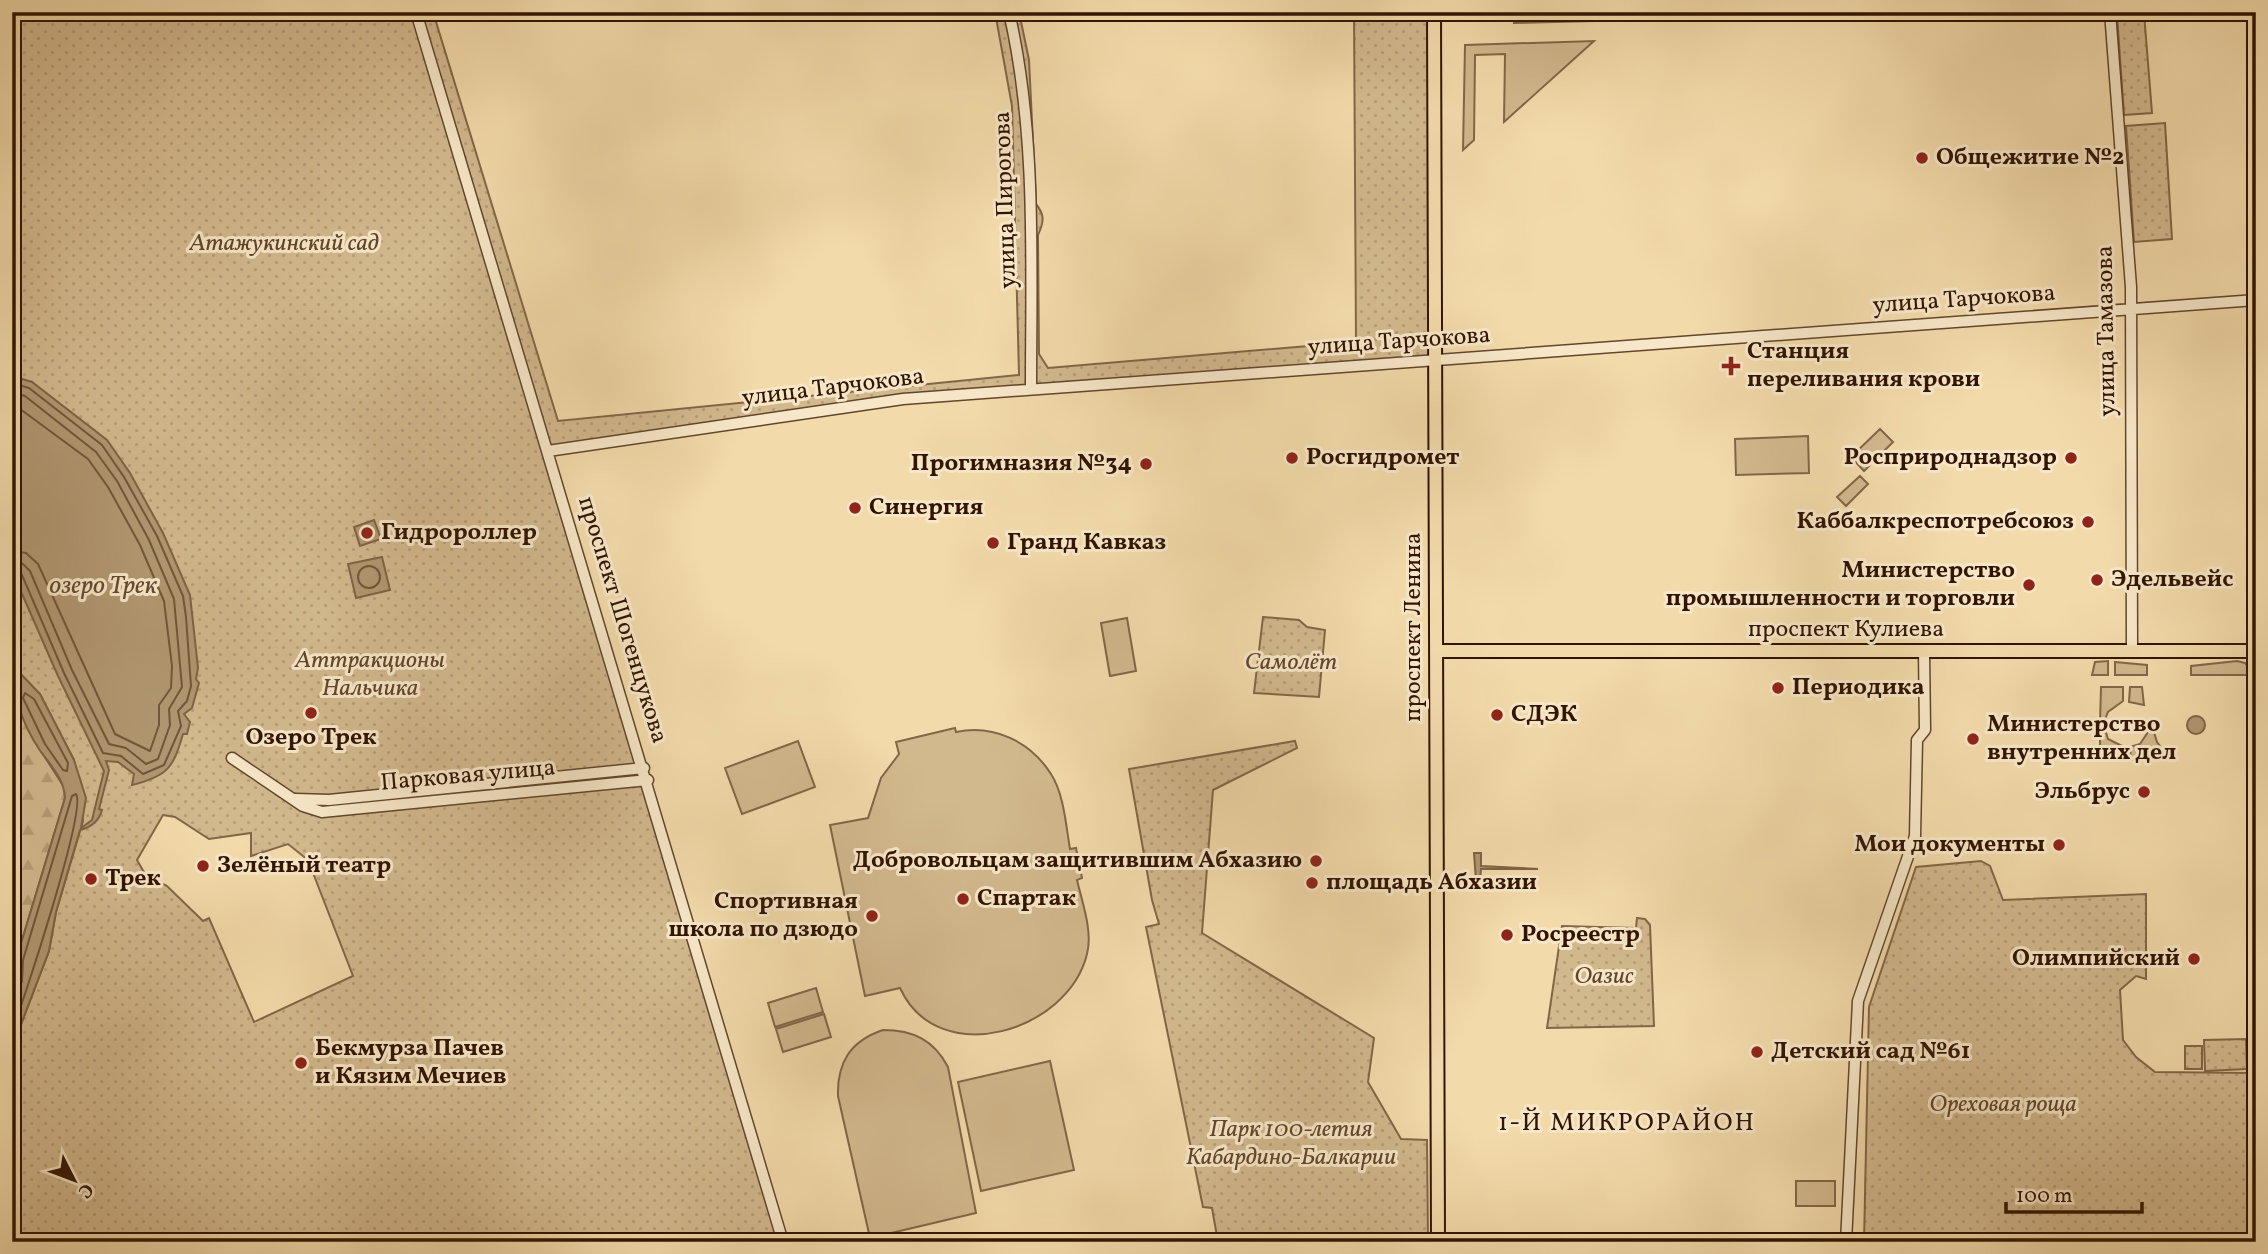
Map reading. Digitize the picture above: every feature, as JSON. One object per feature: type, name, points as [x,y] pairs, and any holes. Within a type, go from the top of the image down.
[{"type":"main road","name":"проспект Ленина","points":[[1434,12],[1438,1242]]},
{"type":"main road","name":"проспект Кулиева","points":[[1436,651],[2256,651]]},
{"type":"street","name":"проспект Шогенцукова","points":[[416,12],[648,780],[783,1242]]},
{"type":"street","name":"улица Пирогова","points":[[1009,12],[1021,71],[1026,140],[1031,388]]},
{"type":"street","name":"улица Тамазова","points":[[2110,12],[2131,287],[2132,650]]},
{"type":"street","name":"улица Тарчокова","points":[[548,451],[833,408],[1031,388],[2256,300]]},
{"type":"street","points":[[1846,1242],[1858,1001],[1915,836],[1917,740],[1925,730],[1924,651]]},
{"type":"street","name":"Парковая улица","points":[[232,758],[303,806],[322,812],[648,780]]},
{"type":"street","name":"Парковая улица","points":[[296,799],[328,800],[644,768]]},
{"type":"green space","name":"Атажукинский сад","points":[[12,12],[433,12],[558,421],[1019,375],[1012,106],[995,12],[1019,12],[1029,60],[1036,204],[1043,219],[1038,235],[1039,354],[1048,368],[1356,342],[1354,12],[1434,12],[1435,360],[903,399],[549,451],[783,1242],[12,1242],[12,1048],[49,951],[56,912],[83,821],[74,760],[40,694],[12,665]],"holes":[[[163,815],[175,817],[209,839],[251,833],[251,856],[288,844],[308,860],[353,976],[254,1022],[209,918],[203,921],[167,886],[145,874],[137,860]]]},
{"type":"green space","points":[[1514,12],[1585,12],[1594,21],[1514,23]]},
{"type":"green space","points":[[2144,13],[2152,113],[2124,115],[2117,15]]},
{"type":"green space","points":[[1594,41],[1504,122],[1505,54],[1475,55],[1474,140],[1463,150],[1465,45]]},
{"type":"green space","points":[[2165,123],[2172,239],[2134,242],[2126,126]]},
{"type":"green space","points":[[1880,429],[1893,442],[1864,471],[1851,457]]},
{"type":"green space","points":[[1808,436],[1809,473],[1736,475],[1735,439]]},
{"type":"green space","points":[[1860,476],[1868,484],[1846,506],[1837,497]]},
{"type":"green space","name":"Самолёт","points":[[1263,617],[1299,620],[1307,627],[1325,630],[1319,697],[1254,693]]},
{"type":"green space","points":[[1127,618],[1136,671],[1110,676],[1101,623]]},
{"type":"green space","points":[[2108,661],[2108,675],[2092,675],[2095,662]]},
{"type":"green space","points":[[2237,661],[2245,663],[2256,675],[2191,675],[2191,666]]},
{"type":"green space","points":[[2115,662],[2147,665],[2147,675],[2115,675]]},
{"type":"green space","points":[[2101,687],[2123,687],[2123,701],[2108,712],[2104,722],[2100,723]]},
{"type":"green space","points":[[2130,687],[2142,687],[2144,705],[2129,702]]},
{"type":"green space","points":[[12,690],[39,748],[64,787],[65,798],[16,960],[17,975],[12,991]]},
{"type":"green space","name":"Спартак","points":[[955,728],[956,732],[984,731],[1010,738],[1042,762],[1059,791],[1070,849],[1076,848],[1082,878],[1077,880],[1089,936],[1087,954],[1075,981],[1055,1004],[1030,1021],[1001,1031],[971,1034],[943,1029],[918,1014],[900,988],[865,996],[830,825],[868,818],[881,778],[899,754],[896,742]]},
{"type":"green space","points":[[2100,729],[2105,729],[2108,739],[2124,747],[2125,759],[2100,759]]},
{"type":"green space","points":[[2150,729],[2153,729],[2157,742],[2166,754],[2174,747],[2176,749],[2168,759],[2131,760],[2130,747],[2140,744]]},
{"type":"green space","points":[[798,741],[815,787],[742,814],[725,768]]},
{"type":"green space","name":"Парк 100-летия Кабардино-Балкарии","points":[[1295,741],[1297,748],[1213,790],[1202,933],[1374,1038],[1368,1082],[1401,1139],[1427,1140],[1428,1242],[1218,1242],[1212,1208],[1203,1207],[1146,927],[1159,924],[1152,900],[1129,769]]},
{"type":"green space","name":"Ореховая роща","points":[[1981,861],[1990,866],[2003,900],[2146,894],[2146,979],[2136,976],[2120,990],[2123,1040],[2136,1057],[2155,1072],[2256,1073],[2256,1242],[1864,1242],[1869,1007],[1916,867]]},
{"type":"green space","name":"Оазис","points":[[1637,918],[1645,919],[1650,925],[1654,1026],[1547,1028],[1562,926],[1636,928]]},
{"type":"green space","points":[[816,988],[823,1012],[775,1027],[768,1003]]},
{"type":"green space","points":[[824,1014],[831,1037],[783,1052],[776,1029]]},
{"type":"green space","points":[[883,1030],[904,1032],[921,1038],[936,1050],[948,1067],[976,1213],[870,1238],[838,1096],[838,1084],[843,1064],[854,1047]]},
{"type":"green space","points":[[2246,1039],[2247,1069],[2205,1071],[2204,1040]]},
{"type":"green space","points":[[2185,1046],[2202,1046],[2202,1069],[2185,1069]]},
{"type":"green space","points":[[1050,1061],[1074,1170],[981,1191],[958,1082]]},
{"type":"green space","points":[[1796,1181],[1835,1181],[1835,1206],[1796,1206]]},
{"type":"water","name":"озеро Трек","points":[[12,376],[32,382],[107,440],[130,473],[163,533],[190,595],[198,668],[196,679],[199,683],[192,708],[184,714],[190,722],[187,734],[183,734],[176,755],[167,769],[154,778],[132,785],[134,774],[118,762],[106,761],[109,770],[99,809],[102,810],[94,823],[80,830],[56,912],[49,951],[12,1048],[16,960],[65,798],[59,778],[23,720],[16,698],[12,665],[40,694],[74,760],[86,798],[81,828],[92,820],[104,771],[12,571]]},
{"type":"water","name":"Гидророллер","points":[[374,520],[381,539],[360,546],[354,527]]},
{"type":"water","points":[[382,557],[390,590],[356,598],[348,564]]},
{"type":"water","points":[[2196,716],[2202,719],[2205,725],[2202,731],[2196,734],[2190,731],[2187,725],[2190,719]]},
{"type":"water","points":[[1474,853],[1481,853],[1481,866],[1538,869],[1481,869],[1480,881],[1476,881]]},
{"type":"place","name":"Общежитие №2","points":[[1922,158]]},
{"type":"place","name":"Станция переливания крови","points":[[1731,366]]},
{"type":"place","name":"Росгидромет","points":[[1292,458]]},
{"type":"place","name":"Росприроднадзор","points":[[2071,458]]},
{"type":"place","name":"Прогимназия №34","points":[[1146,464]]},
{"type":"place","name":"Синергия","points":[[855,508]]},
{"type":"place","name":"Каббалкреспотребсоюз","points":[[2088,522]]},
{"type":"place","name":"Гидророллер","points":[[367,533]]},
{"type":"place","name":"Гранд Кавказ","points":[[993,543]]},
{"type":"place","name":"Эдельвейс","points":[[2097,580]]},
{"type":"place","name":"Министерство промышленности и торговли","points":[[2029,585]]},
{"type":"place","name":"Периодика","points":[[1778,688]]},
{"type":"place","name":"Озеро Трек","points":[[311,713]]},
{"type":"place","name":"СДЭК","points":[[1497,715]]},
{"type":"place","name":"Министерство внутренних дел","points":[[1973,739]]},
{"type":"place","name":"Эльбрус","points":[[2144,792]]},
{"type":"place","name":"Мои документы","points":[[2059,845]]},
{"type":"place","name":"Добровольцам защитившим Абхазию","points":[[1316,861]]},
{"type":"place","name":"Зелёный театр","points":[[203,866]]},
{"type":"place","name":"Трек","points":[[91,879]]},
{"type":"place","name":"площадь Абхазии","points":[[1312,883]]},
{"type":"place","name":"Спартак","points":[[963,899]]},
{"type":"place","name":"Спортивная школа по дзюдо","points":[[872,916]]},
{"type":"place","name":"Росреестр","points":[[1507,935]]},
{"type":"place","name":"Олимпийский","points":[[2194,959]]},
{"type":"place","name":"Детский сад №61","points":[[1757,1052]]},
{"type":"place","name":"Бекмурза Пачев и Кязим Мечиев","points":[[301,1063]]},
{"type":"district","name":"1-Й МИКРОРАЙОН","points":[[1627,1123]]},
{"type":"park label","name":"Аттракционы Нальчика","points":[[370,675]]}]
